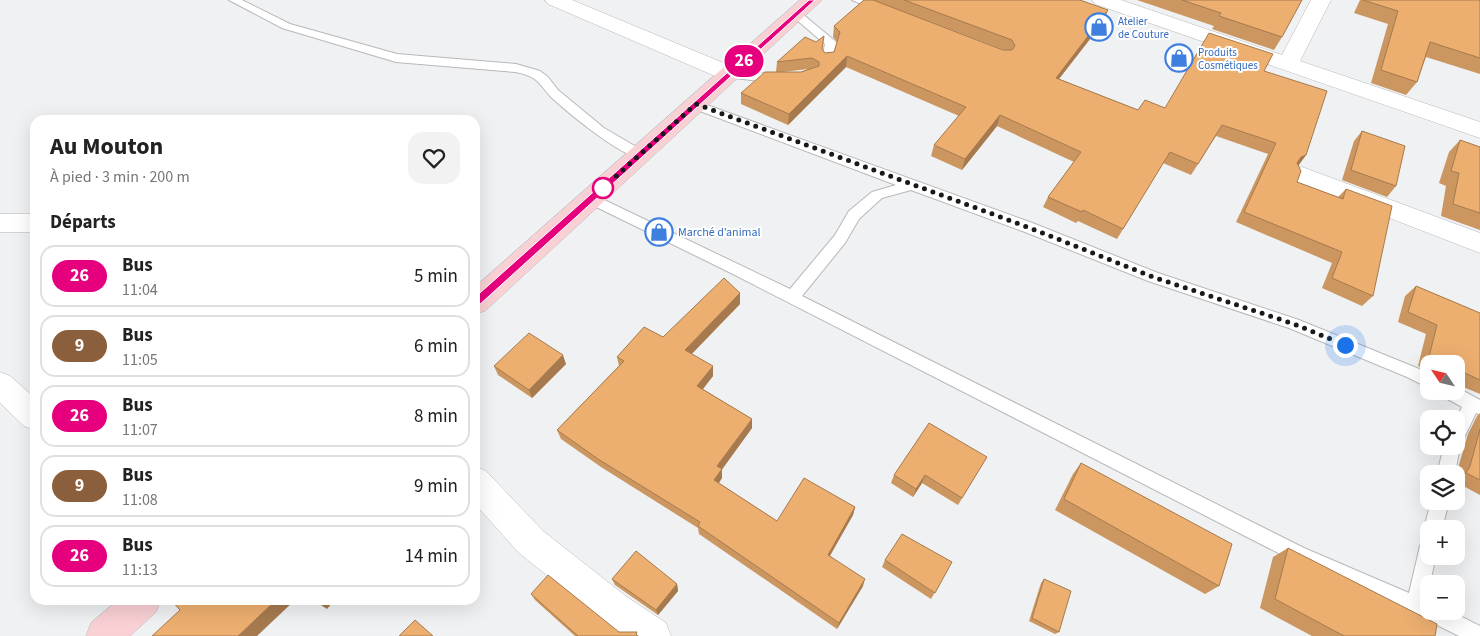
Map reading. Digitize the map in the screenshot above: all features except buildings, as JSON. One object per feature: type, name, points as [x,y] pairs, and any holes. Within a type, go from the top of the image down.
[{"type":"street","points":[[555,0],[730,74]]},
{"type":"street","points":[[1102,0],[1480,130]]},
{"type":"street","points":[[1288,64],[1321,0]]},
{"type":"street","points":[[480,299],[804,7]]},
{"type":"street","points":[[1302,175],[1480,243]]},
{"type":"street","points":[[0,223],[30,223]]},
{"type":"street","points":[[0,385],[30,412]]},
{"type":"street","points":[[480,486],[531,542],[614,609],[653,636]]},
{"type":"street","points":[[104,636],[138,605]]},
{"type":"lane","points":[[234,0],[286,26],[396,58],[516,68],[536,74],[560,98],[592,125],[640,155]]},
{"type":"lane","points":[[857,0],[894,14]]},
{"type":"lane","points":[[804,7],[831,43],[828,59]]},
{"type":"lane","points":[[730,74],[780,79],[788,78]]},
{"type":"lane","points":[[696,104],[1030,228],[1153,277],[1294,324],[1420,376]]},
{"type":"lane","points":[[792,297],[840,239],[854,215],[877,195],[911,185]]},
{"type":"lane","points":[[591,199],[792,297],[1298,554],[1420,607]]},
{"type":"lane","points":[[1465,400],[1476,406],[1465,423]]},
{"type":"lane","points":[[1447,620],[1479,636]]},
{"type":"bus line","name":"26","points":[[480,299],[812,0]]},
{"type":"place","name":"Atelier de Couture","points":[[1099,27]]},
{"type":"place","name":"Produits Cosmétiques","points":[[1179,58]]},
{"type":"place","name":"Marché d’animal","points":[[659,232]]},
{"type":"route","points":[[603,188],[696,104],[1030,228],[1153,277],[1294,324],[1345,345]]}]
